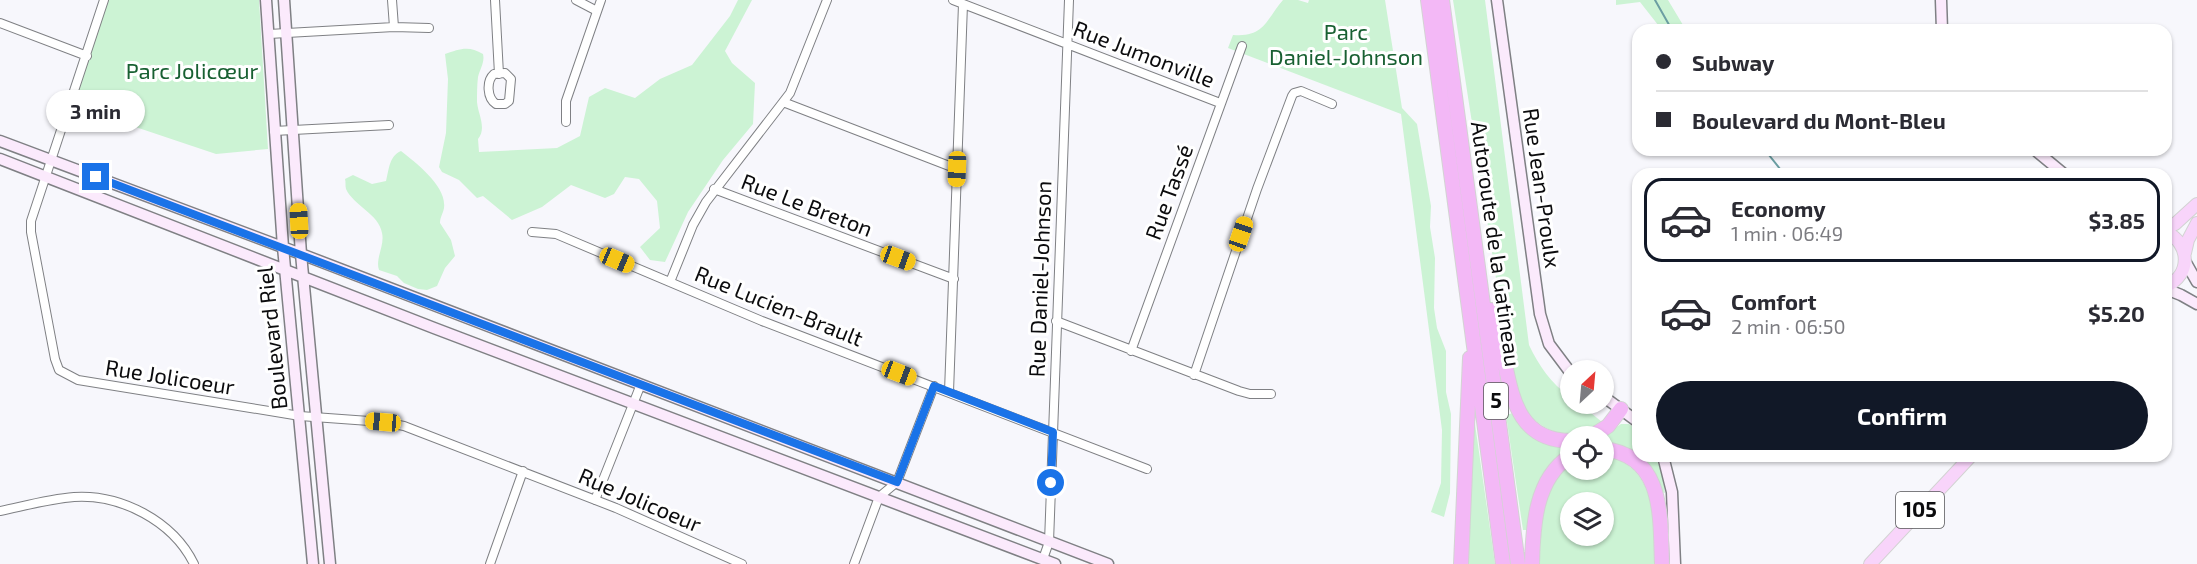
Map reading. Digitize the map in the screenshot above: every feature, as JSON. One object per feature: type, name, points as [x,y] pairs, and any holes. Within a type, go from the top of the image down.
[{"type":"highway","name":"Autoroute de la Gatineau","points":[[1428,0],[1503,564]]},
{"type":"highway","name":"Autoroute de la Gatineau","points":[[1442,0],[1518,564]]},
{"type":"highway","points":[[1474,238],[1516,406],[1524,421],[1539,433],[1560,440]]},
{"type":"highway","points":[[1461,564],[1471,320]]},
{"type":"highway","points":[[1608,426],[1621,409]]},
{"type":"highway","points":[[1614,451],[1632,459]]},
{"type":"highway","points":[[1636,462],[1646,471],[1652,481],[1659,505],[1662,564]]},
{"type":"highway","points":[[1532,564],[1535,520],[1541,497],[1552,473],[1560,465]]},
{"type":"main road","points":[[2172,226],[2197,204]]},
{"type":"main road","points":[[2172,283],[2180,275],[2188,240],[2197,223]]},
{"type":"main road","points":[[2172,235],[2185,257]]},
{"type":"main road","name":"105","points":[[1870,564],[1965,462]]},
{"type":"street","name":"Rue Jolicoeur","points":[[104,0],[31,221],[31,232],[59,370],[78,380],[300,416],[395,424],[595,500],[742,564]]},
{"type":"street","name":"Boulevard Riel","points":[[266,0],[283,247],[313,564]]},
{"type":"street","name":"Boulevard Riel","points":[[284,0],[301,254],[330,564]]},
{"type":"street","points":[[392,0],[394,27]]},
{"type":"street","points":[[495,0],[499,74]]},
{"type":"street","points":[[576,0],[597,11]]},
{"type":"street","points":[[566,122],[566,101],[601,0]]},
{"type":"street","points":[[670,282],[693,225],[714,189],[783,102],[797,78],[826,0]]},
{"type":"street","name":"Rue Jumonville","points":[[953,0],[1220,103]]},
{"type":"street","name":"Rue Daniel-Johnson","points":[[1043,559],[1049,542],[1069,0]]},
{"type":"street","name":"Rue Jean-Proulx","points":[[1497,0],[1540,314],[1549,344],[1561,360]]},
{"type":"street","points":[[1941,0],[1942,24]]},
{"type":"street","points":[[949,392],[963,4]]},
{"type":"street","points":[[0,23],[87,56]]},
{"type":"street","points":[[269,34],[394,27],[429,28]]},
{"type":"street","name":"Rue Tassé","points":[[1131,351],[1242,46]]},
{"type":"street","points":[[1194,375],[1257,189],[1292,96],[1301,91],[1332,104]]},
{"type":"street","points":[[783,102],[957,169]]},
{"type":"street","points":[[274,131],[389,125]]},
{"type":"street","points":[[0,141],[283,247],[1108,564]]},
{"type":"street","points":[[2042,156],[2057,168]]},
{"type":"street","points":[[0,159],[1054,564]]},
{"type":"street","name":"Rue Le Breton","points":[[714,189],[954,279]]},
{"type":"street","name":"Rue Lucien-Brault","points":[[532,232],[556,234],[770,324],[1147,469]]},
{"type":"street","points":[[2185,257],[2197,282]]},
{"type":"street","points":[[2172,290],[2197,304]]},
{"type":"street","points":[[1056,321],[1194,375],[1250,394],[1271,394]]},
{"type":"street","points":[[595,500],[641,384]]},
{"type":"street","points":[[854,564],[879,497],[897,482],[934,386]]},
{"type":"street","points":[[1614,404],[1632,417]]},
{"type":"street","points":[[1664,462],[1672,492],[1675,564]]},
{"type":"street","points":[[490,564],[523,471]]},
{"type":"street","points":[[0,511],[75,497],[115,501],[138,510],[160,525],[177,539],[194,564]]},
{"type":"street","points":[[986,538],[993,520]]},
{"type":"green space","name":"Parc Jolicœur","points":[[104,0],[259,0],[268,149],[216,154],[70,105]]},
{"type":"green space","points":[[738,0],[752,0],[725,51],[732,63],[755,83],[753,124],[723,160],[688,212],[665,262],[650,260],[640,247],[660,228],[657,201],[639,179],[625,177],[614,194],[605,198],[571,185],[542,207],[512,220],[483,196],[477,198],[459,180],[442,172],[439,167],[446,133],[448,79],[445,54],[459,49],[469,49],[483,54],[477,86],[477,102],[482,126],[478,139],[479,152],[557,148],[580,136],[589,97],[605,88],[635,98],[660,79],[692,65],[730,16]]},
{"type":"green space","name":"Parc Daniel-Johnson","points":[[1283,0],[1308,3],[1309,0],[1385,0],[1402,108],[1417,124],[1431,206],[1430,227],[1435,258],[1434,308],[1437,328],[1446,351],[1446,392],[1451,414],[1450,493],[1444,517],[1431,512],[1441,483],[1442,430],[1401,114],[1228,48],[1233,35],[1244,35],[1259,30]]},
{"type":"green space","points":[[1453,0],[1485,0],[1529,345],[1546,374],[1560,389],[1560,414],[1592,414],[1602,422],[1596,426],[1560,426],[1560,432],[1538,423],[1521,404],[1504,330]]},
{"type":"green space","points":[[1616,0],[1668,0],[1682,24],[1657,24],[1640,2],[1616,5]]},
{"type":"green space","points":[[401,151],[436,183],[441,192],[444,208],[440,223],[451,240],[455,256],[445,268],[437,286],[427,290],[418,289],[404,283],[397,276],[379,270],[378,261],[383,238],[380,226],[349,195],[346,188],[345,179],[353,175],[372,184],[386,181],[394,156]]},
{"type":"green space","points":[[1513,413],[1560,440],[1560,470],[1529,530],[1523,530],[1506,415]]},
{"type":"green space","points":[[1471,424],[1475,424],[1495,564],[1466,564]]},
{"type":"green space","points":[[1621,424],[1632,426],[1632,462],[1657,462],[1662,473],[1665,493],[1661,492],[1658,482],[1614,450],[1614,429]]},
{"type":"green space","points":[[1614,459],[1635,471],[1644,483],[1649,497],[1654,529],[1655,564],[1540,564],[1544,510],[1560,476],[1560,480],[1614,480]]},
{"type":"waterway","points":[[1655,0],[1669,24]]},
{"type":"waterway","points":[[1770,156],[1779,168]]},
{"type":"route","points":[[96,177],[897,482],[934,386],[1053,432],[1051,483]]}]
